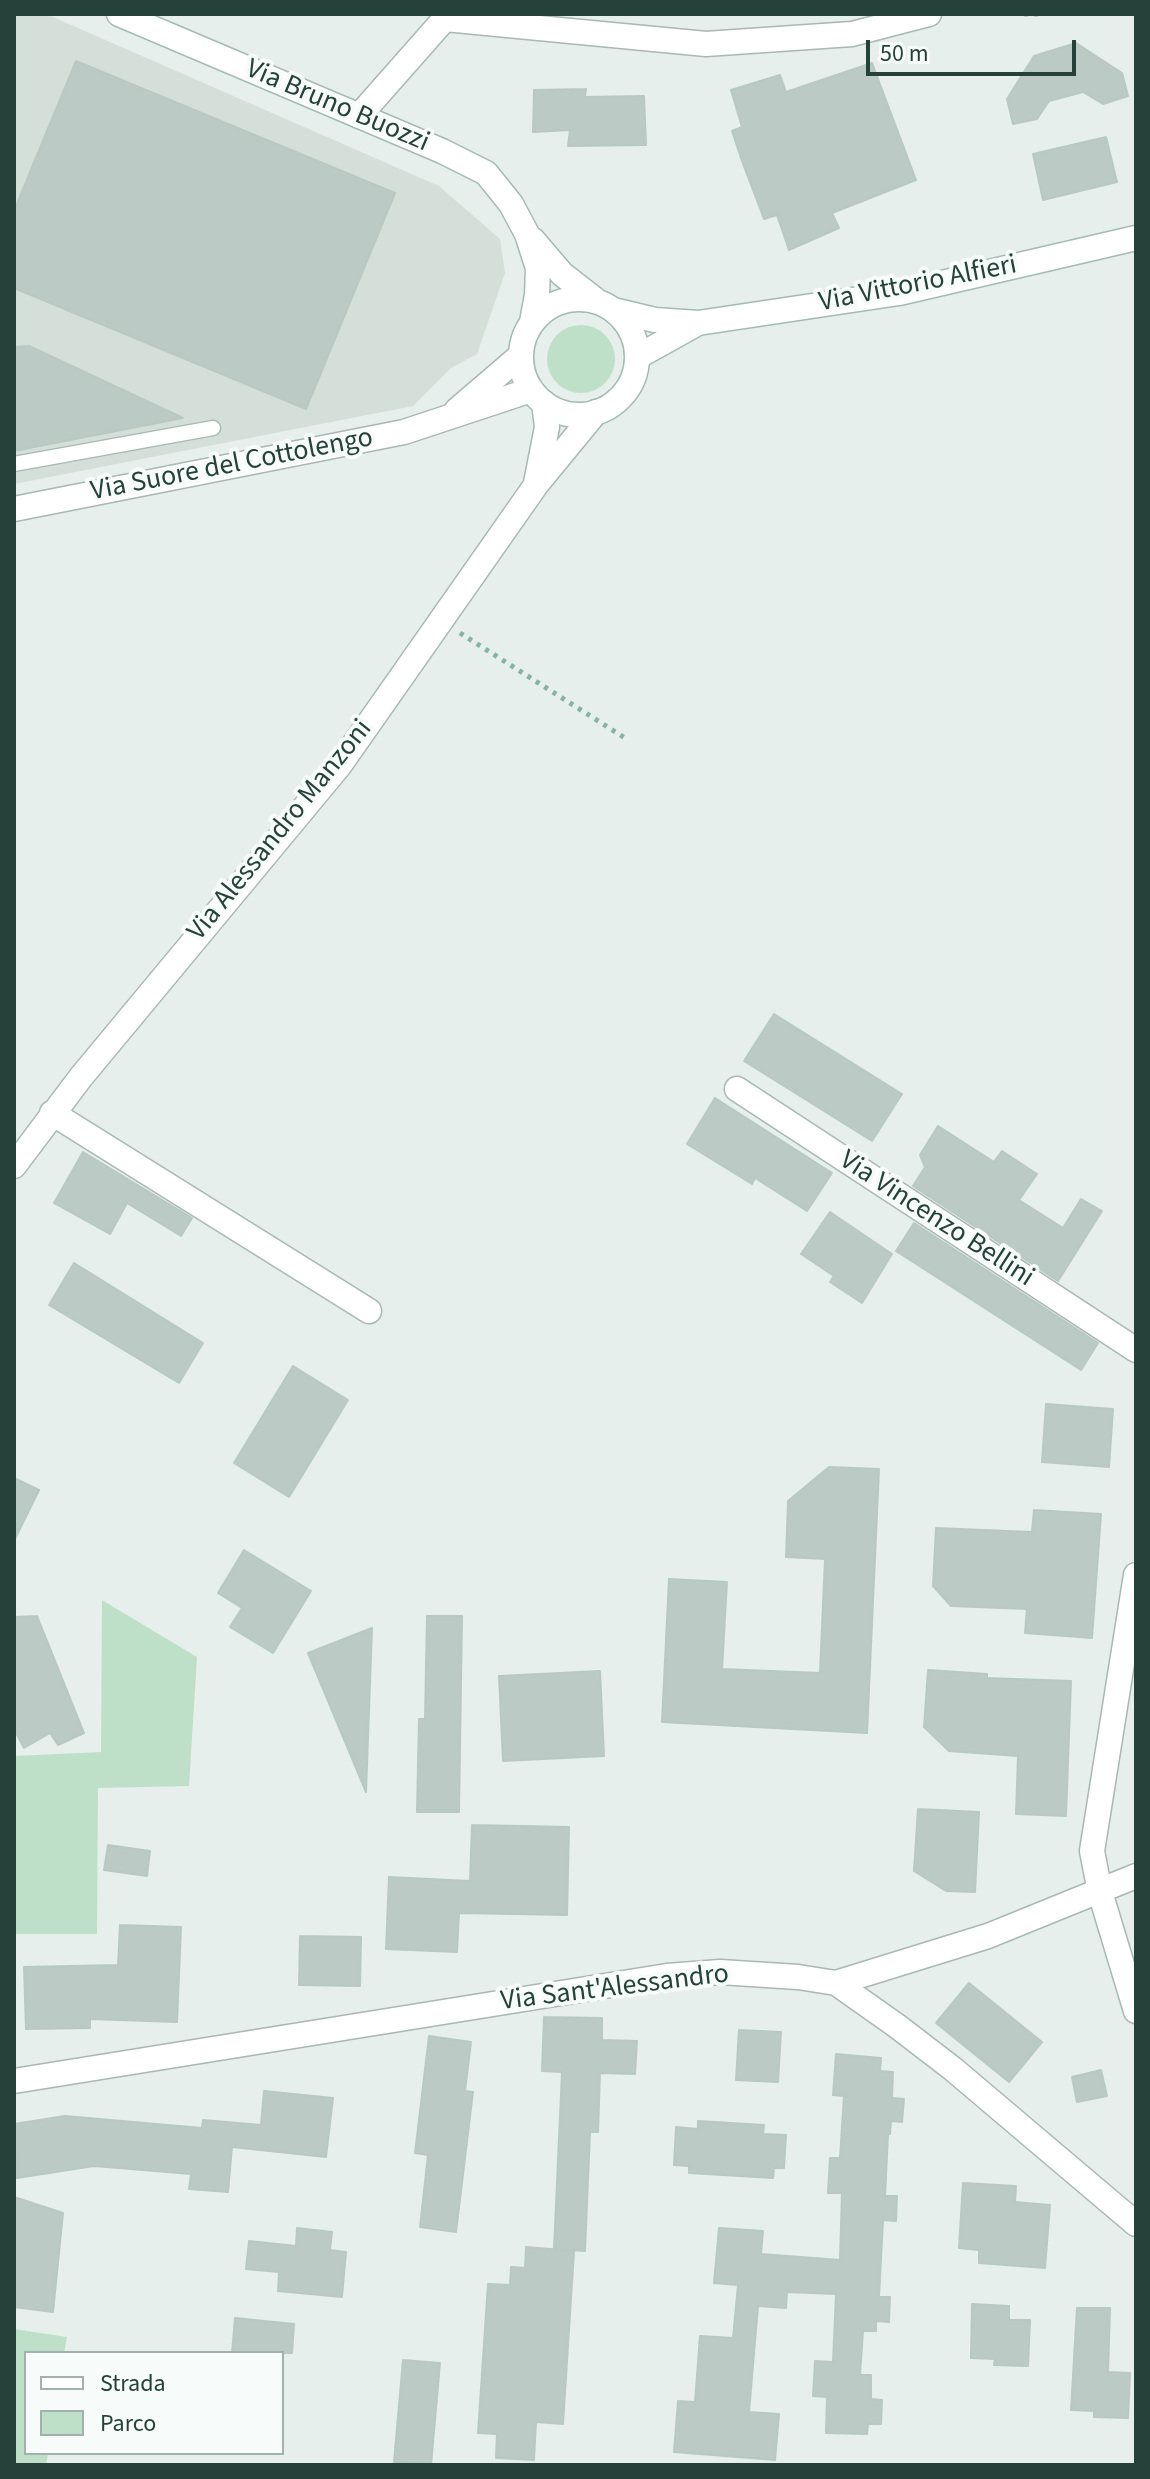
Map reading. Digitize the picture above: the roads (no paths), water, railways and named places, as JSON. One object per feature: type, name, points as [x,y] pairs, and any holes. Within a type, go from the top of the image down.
[{"type":"street","name":"Via Bruno Buozzi","points":[[119,14],[442,151],[486,173],[511,204],[527,234],[538,268],[532,322]]},
{"type":"street","points":[[359,116],[447,16],[706,44],[852,34],[929,14]]},
{"type":"street","name":"Via Bruno Buozzi","points":[[527,234],[562,274],[606,306]]},
{"type":"street","name":"Via Vittorio Alfieri","points":[[606,306],[655,320],[698,323],[899,293],[1136,238]]},
{"type":"street","points":[[580,298],[606,306],[626,323],[634,339],[637,357],[634,375],[625,392],[612,404],[596,412],[578,415],[560,412],[538,397],[523,374],[520,356],[524,338],[532,322],[545,309],[561,301],[580,298]]},
{"type":"street","name":"Via Vittorio Alfieri","points":[[637,357],[698,323]]},
{"type":"street","name":"Via Suore del Cottolengo","points":[[449,417],[520,356]]},
{"type":"street","name":"Via Suore del Cottolengo","points":[[14,509],[358,442],[538,397]]},
{"type":"street","name":"Via Alessandro Manzoni","points":[[536,485],[547,427],[538,397]]},
{"type":"street","name":"Via Alessandro Manzoni","points":[[14,1166],[52,1113],[193,939],[339,766],[536,485],[596,412]]},
{"type":"street","name":"Via Vincenzo Bellini","points":[[737,1089],[1136,1350]]},
{"type":"street","points":[[52,1113],[369,1311]]},
{"type":"street","points":[[1136,1575],[1092,1860],[1136,2011]]},
{"type":"street","points":[[836,1983],[988,1936],[1136,1876]]},
{"type":"street","name":"Via Sant'Alessandro","points":[[14,2081],[667,1976],[747,1973],[836,1983],[936,2055],[1136,2224]]},
{"type":"lane","points":[[14,464],[213,428]]}]
